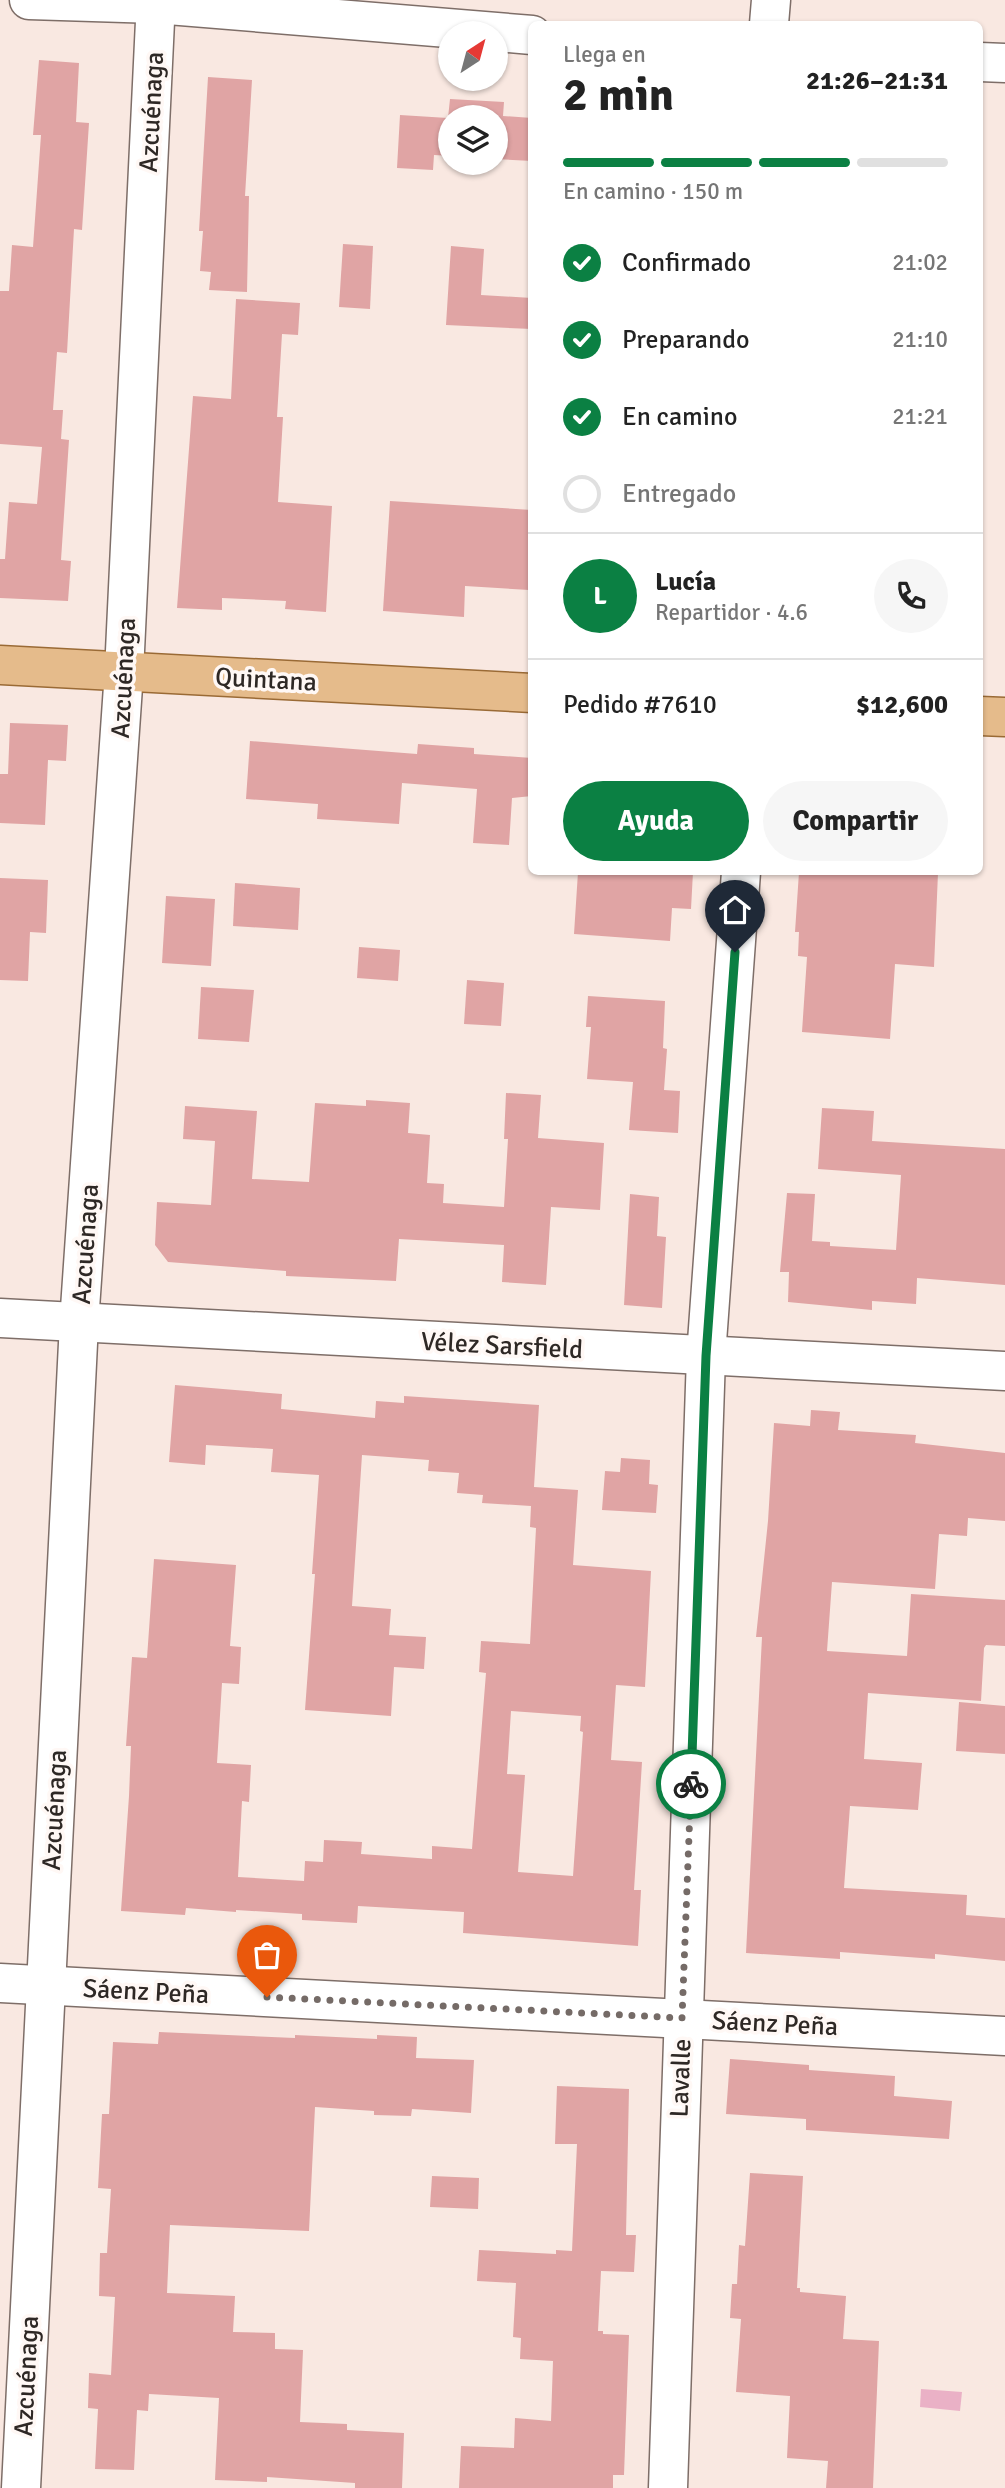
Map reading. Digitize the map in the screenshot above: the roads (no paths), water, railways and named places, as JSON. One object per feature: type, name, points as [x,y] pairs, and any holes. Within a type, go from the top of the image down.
[{"type":"main road","name":"Quintana","points":[[0,665],[528,693]]},
{"type":"main road","points":[[983,716],[1005,717]]},
{"type":"street","points":[[29,0],[156,2],[528,35]]},
{"type":"street","points":[[769,21],[771,0]]},
{"type":"street","name":"Azcuénaga","points":[[20,2488],[79,1322],[124,672],[156,2]]},
{"type":"street","points":[[983,62],[1005,63]]},
{"type":"street","name":"Lavalle","points":[[668,2488],[706,1356],[741,875]]},
{"type":"street","name":"Vélez Sarsfield","points":[[0,1318],[1005,1371]]},
{"type":"street","name":"Sáenz Peña","points":[[0,1983],[1005,2036]]}]
